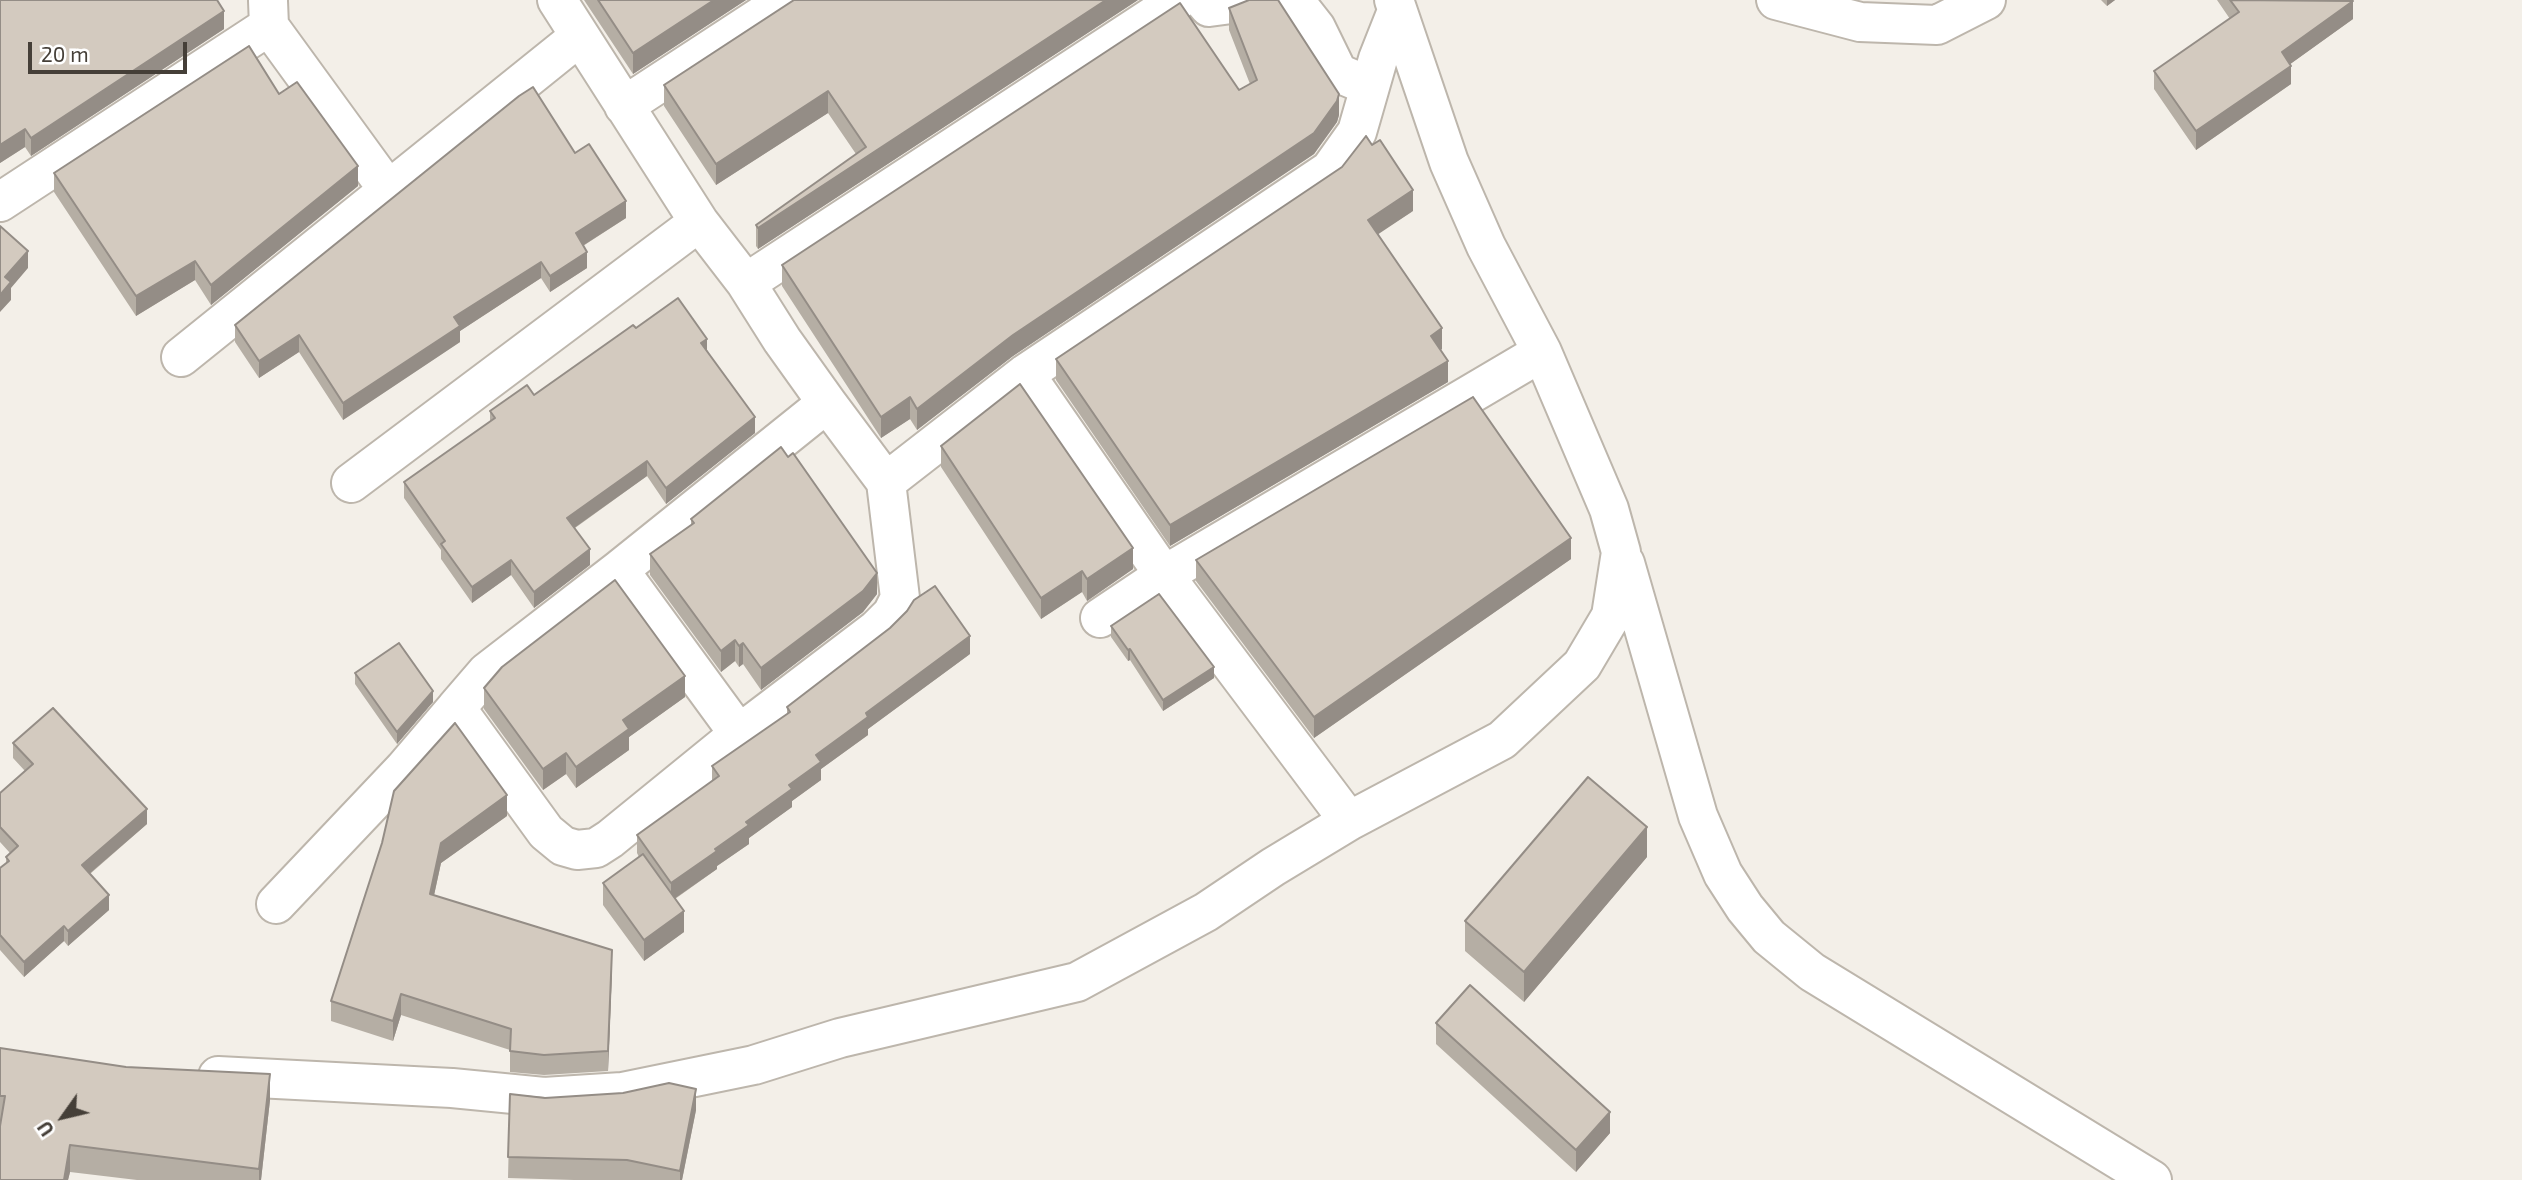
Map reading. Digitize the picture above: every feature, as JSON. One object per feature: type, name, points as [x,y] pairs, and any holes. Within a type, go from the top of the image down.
[{"type":"street","points":[[456,708],[546,832],[563,846],[577,850],[596,848],[877,629],[892,614],[900,597],[886,482],[782,340],[746,283],[699,222],[557,0]]},
{"type":"street","points":[[624,106],[786,0]]},
{"type":"street","points":[[746,283],[1178,0]]},
{"type":"street","points":[[1203,0],[1209,7],[1238,3],[1242,0]]},
{"type":"street","points":[[1293,0],[1316,28],[1338,73],[1369,86]]},
{"type":"street","points":[[1776,0],[1860,22],[1937,25],[1986,0]]},
{"type":"street","points":[[886,482],[1025,374],[1330,170],[1357,132],[1369,86],[1396,6]]},
{"type":"street","points":[[1396,6],[1449,162],[1486,246],[1542,352],[1609,509],[1698,816],[1723,874],[1745,908],[1769,937],[1812,972],[2152,1180]]},
{"type":"street","points":[[0,202],[269,13],[388,191]]},
{"type":"street","points":[[181,356],[580,36]]},
{"type":"street","points":[[351,483],[699,222]]},
{"type":"street","points":[[1100,618],[1164,575],[1542,352]]},
{"type":"street","points":[[1025,374],[1164,575],[1349,821]]},
{"type":"street","points":[[276,904],[404,769],[487,672],[620,570],[827,403]]},
{"type":"street","points":[[181,1073],[452,1088],[544,1097],[622,1092],[754,1065],[841,1038],[1077,982],[1206,912],[1349,821],[1502,740],[1581,665],[1611,616],[1621,552]]},
{"type":"street","points":[[620,570],[739,734]]},
{"type":"building","points":[[0,0],[217,0],[224,11],[31,138],[25,129],[0,145]]},
{"type":"building","points":[[598,0],[714,0],[633,53]]},
{"type":"building","points":[[794,0],[1106,0],[758,228],[756,225],[866,147],[828,91],[716,164],[664,85]]},
{"type":"building","points":[[1249,0],[1278,0],[1339,94],[1314,133],[1013,335],[917,409],[910,397],[881,417],[782,265],[1180,3],[1239,90],[1257,80],[1229,8]]},
{"type":"building","points":[[2230,0],[2353,1],[2282,52],[2291,66],[2196,131],[2154,71],[2239,12]]},
{"type":"building","points":[[249,46],[279,94],[297,82],[358,166],[211,285],[195,261],[136,296],[54,173]]},
{"type":"building","points":[[533,87],[575,153],[589,144],[626,201],[576,233],[587,252],[550,276],[541,262],[454,317],[460,326],[343,403],[299,335],[259,361],[235,325]]},
{"type":"building","points":[[1366,136],[1372,145],[1380,140],[1413,190],[1368,220],[1442,328],[1431,336],[1448,361],[1170,525],[1056,359],[1342,167]]},
{"type":"building","points":[[0,226],[28,251],[5,277],[11,282],[0,295]]},
{"type":"building","points":[[678,298],[707,339],[701,343],[755,417],[666,488],[647,461],[567,518],[590,549],[534,592],[511,560],[472,587],[441,544],[445,541],[404,482],[495,418],[490,411],[527,385],[534,395],[633,325],[636,328]]},
{"type":"building","points":[[1020,384],[1133,548],[1087,579],[1082,571],[1041,598],[941,446]]},
{"type":"building","points":[[1473,397],[1571,538],[1314,717],[1196,560]]},
{"type":"building","points":[[781,447],[788,457],[793,453],[877,573],[863,591],[761,668],[743,643],[739,646],[735,640],[721,651],[650,554],[694,523],[691,519]]},
{"type":"building","points":[[615,580],[685,676],[623,720],[629,729],[576,767],[566,753],[543,769],[484,688],[502,667]]},
{"type":"building","points":[[935,586],[970,636],[866,713],[868,717],[816,755],[821,762],[789,785],[792,789],[746,822],[749,825],[715,849],[717,851],[671,883],[637,835],[719,776],[712,766],[790,712],[787,707],[890,628],[914,600]]},
{"type":"building","points":[[1159,594],[1214,667],[1163,700],[1130,649],[1128,650],[1111,626]]},
{"type":"building","points":[[399,643],[433,691],[397,732],[355,673]]},
{"type":"building","points":[[53,708],[147,809],[82,865],[109,895],[68,931],[64,926],[24,962],[0,935],[0,868],[9,861],[6,857],[18,846],[0,827],[0,793],[33,764],[13,743]]},
{"type":"building","points":[[455,723],[507,795],[441,843],[430,894],[612,950],[608,1051],[544,1055],[510,1051],[511,1029],[401,994],[393,1021],[331,1001],[382,843],[394,791]]},
{"type":"building","points":[[1588,777],[1647,827],[1524,972],[1465,921]]},
{"type":"building","points":[[643,854],[684,911],[644,940],[603,883]]},
{"type":"building","points":[[1470,985],[1610,1112],[1576,1150],[1436,1023]]},
{"type":"building","points":[[0,1048],[126,1067],[270,1074],[259,1169],[70,1145],[64,1180],[0,1180],[0,1126],[5,1096],[0,1096]]},
{"type":"building","points":[[669,1083],[696,1089],[680,1171],[627,1160],[508,1157],[510,1094],[545,1098],[623,1093]]}]
